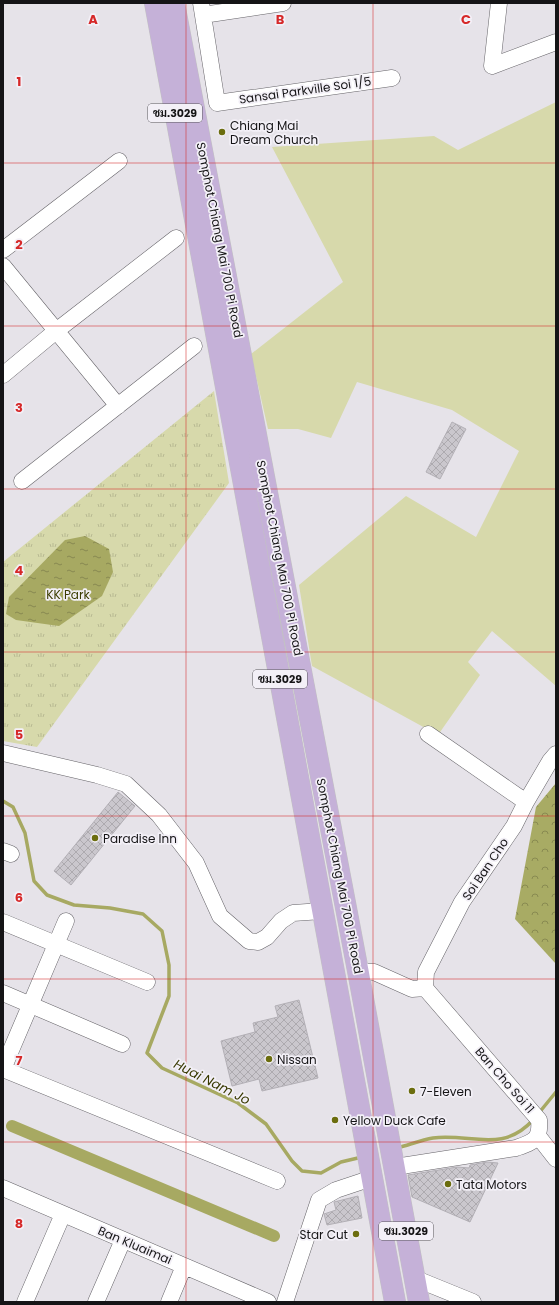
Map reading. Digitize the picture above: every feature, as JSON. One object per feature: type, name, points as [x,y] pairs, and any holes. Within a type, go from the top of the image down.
[{"type":"main road","name":"ชม.3029","points":[[143,3],[147,22],[178,76]]},
{"type":"main road","name":"Somphot Chiang Mai 700 Pi Road","points":[[154,3],[178,76],[358,971],[419,1302]]},
{"type":"main road","name":"Somphot Chiang Mai 700 Pi Road","points":[[174,3],[178,76],[322,911],[395,1302]]},
{"type":"main road","name":"ชม.3029","points":[[178,76],[184,3]]},
{"type":"street","points":[[202,9],[284,3]]},
{"type":"street","points":[[499,3],[492,66],[556,42]]},
{"type":"street","name":"Sansai Parkville Soi 1/5","points":[[202,9],[217,103],[392,78]]},
{"type":"street","points":[[3,250],[119,161]]},
{"type":"street","points":[[3,375],[56,331],[176,238]]},
{"type":"street","points":[[3,266],[118,406]]},
{"type":"street","points":[[22,480],[194,346]]},
{"type":"street","points":[[428,734],[526,802]]},
{"type":"street","points":[[3,753],[97,774],[126,784],[159,815],[196,863],[220,916],[249,941],[258,942],[267,937],[281,921],[293,913],[322,911]]},
{"type":"street","name":"Soi Ban Cho","points":[[425,988],[426,972],[462,902],[514,826],[526,802],[550,761],[556,754]]},
{"type":"street","points":[[66,921],[3,1069],[277,1182]]},
{"type":"street","points":[[3,922],[147,982]]},
{"type":"street","points":[[358,971],[374,972],[412,989],[425,988]]},
{"type":"street","name":"Ban Cho Soi 11","points":[[425,988],[535,1115],[540,1130],[538,1136]]},
{"type":"street","points":[[3,993],[122,1044]]},
{"type":"street","points":[[394,1163],[516,1148],[531,1143],[538,1136],[556,1159]]},
{"type":"street","points":[[285,1302],[319,1200],[370,1170]]},
{"type":"street","name":"Ban Kluaimai","points":[[3,1188],[184,1266],[243,1297],[268,1302]]},
{"type":"street","points":[[25,1302],[63,1214]]},
{"type":"street","points":[[96,1302],[123,1240]]},
{"type":"street","points":[[169,1302],[184,1266]]},
{"type":"street","points":[[414,1278],[473,1302]]},
{"type":"green space","points":[[556,102],[556,686],[492,631],[468,662],[480,675],[438,735],[312,666],[299,585],[406,496],[476,537],[519,451],[452,410],[357,382],[331,438],[298,429],[268,429],[251,354],[343,282],[272,147],[434,136],[458,150]]},
{"type":"green space","name":"KK Park","points":[[214,391],[229,483],[37,747],[3,741],[3,562]]},
{"type":"green space","points":[[556,783],[556,964],[515,919],[536,807]]},
{"type":"water","points":[[85,536],[109,549],[113,572],[102,596],[59,626],[16,620],[6,614],[9,597],[65,540]]},
{"type":"building","points":[[452,422],[466,429],[440,479],[426,472]]},
{"type":"building","name":"Paradise Inn","points":[[118,792],[135,806],[71,885],[54,871]]},
{"type":"building","name":"Nissan","points":[[299,1000],[318,1078],[262,1091],[259,1079],[232,1086],[221,1041],[255,1032],[253,1023],[278,1017],[275,1006]]},
{"type":"building","name":"Tata Motors","points":[[487,1162],[498,1163],[470,1222],[412,1197],[408,1175],[457,1167],[469,1168],[470,1165]]},
{"type":"building","points":[[358,1196],[362,1218],[327,1225],[324,1214],[336,1210],[334,1202]]},
{"type":"waterway","name":"Huai Nam Jo","points":[[3,801],[13,807],[25,833],[34,881],[47,895],[74,905],[110,908],[143,914],[162,931],[169,965],[169,996],[147,1053],[162,1068],[238,1103],[266,1124],[292,1161],[302,1171],[321,1173],[341,1162],[362,1157]]},
{"type":"waterway","name":"Huai Nam Jo","points":[[538,1114],[556,1092]]},
{"type":"waterway","name":"Huai Nam Jo","points":[[397,1148],[433,1138],[447,1137],[486,1140],[498,1139],[510,1136],[521,1130],[533,1120]]},
{"type":"waterway","points":[[12,1126],[274,1236]]},
{"type":"place","name":"Chiang Mai Dream Church","points":[[222,132]]},
{"type":"place","name":"Paradise Inn","points":[[95,838]]},
{"type":"place","name":"Nissan","points":[[269,1059]]},
{"type":"place","name":"7-Eleven","points":[[412,1091]]},
{"type":"place","name":"Yellow Duck Cafe","points":[[335,1120]]},
{"type":"place","name":"Tata Motors","points":[[448,1184]]},
{"type":"place","name":"Star Cut","points":[[356,1234]]}]
